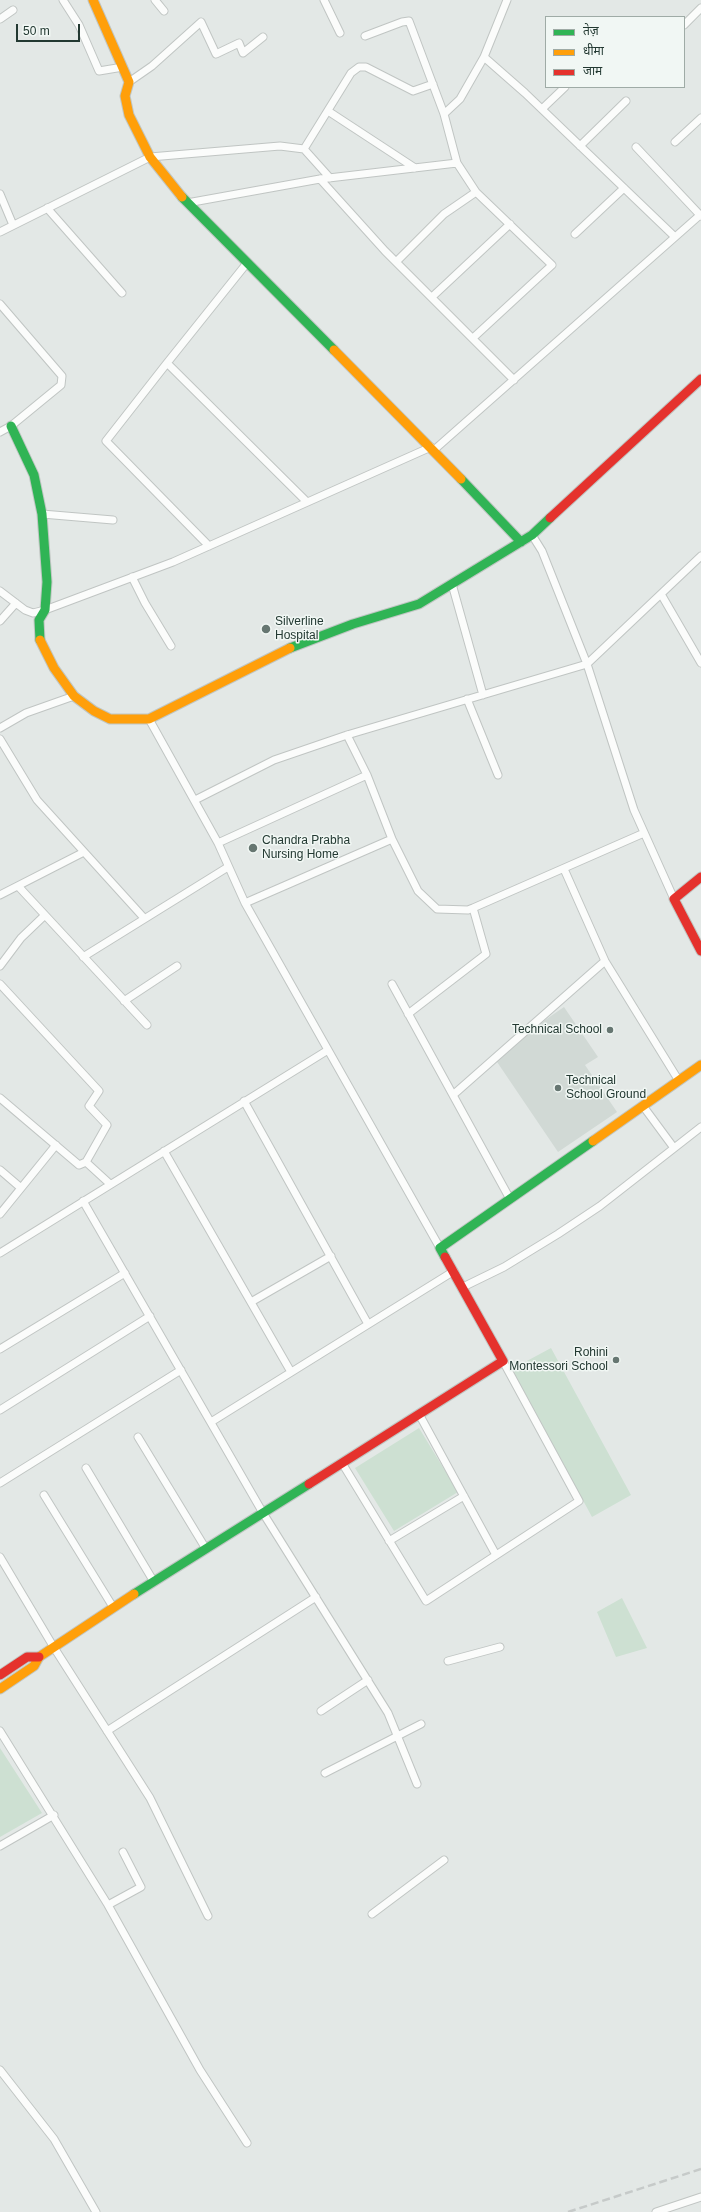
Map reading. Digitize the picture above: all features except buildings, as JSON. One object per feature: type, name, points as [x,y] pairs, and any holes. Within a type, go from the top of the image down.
[{"type":"street","points":[[63,0],[79,25],[99,71],[123,67]]},
{"type":"street","points":[[93,0],[130,82]]},
{"type":"street","points":[[155,0],[164,11]]},
{"type":"street","points":[[324,0],[340,33]]},
{"type":"street","points":[[444,114],[460,99],[484,57],[507,0]]},
{"type":"street","points":[[685,24],[701,8]]},
{"type":"street","points":[[0,19],[13,10]]},
{"type":"street","points":[[365,36],[402,22],[409,21],[444,114],[457,164],[476,192],[552,265],[473,338]]},
{"type":"street","points":[[263,37],[243,53],[240,43],[216,54],[200,22],[152,66],[130,82],[125,96],[129,115],[150,157],[187,203],[433,448],[521,542]]},
{"type":"street","points":[[484,57],[542,109],[675,237]]},
{"type":"street","points":[[304,149],[351,73],[359,67],[366,67],[412,91],[433,84]]},
{"type":"street","points":[[542,109],[564,88]]},
{"type":"street","points":[[580,146],[626,102]]},
{"type":"street","points":[[328,111],[415,168]]},
{"type":"street","points":[[674,142],[701,118]]},
{"type":"street","points":[[0,232],[150,157],[280,146],[304,149],[330,178]]},
{"type":"street","points":[[0,591],[30,612],[45,610],[209,546],[433,448],[514,380],[675,237],[701,216],[636,147]]},
{"type":"street","points":[[187,203],[320,179],[457,164]]},
{"type":"street","points":[[320,179],[385,251],[397,261],[514,380]]},
{"type":"street","points":[[575,234],[624,188]]},
{"type":"street","points":[[397,261],[444,214],[476,192]]},
{"type":"street","points":[[0,194],[14,225]]},
{"type":"street","points":[[48,208],[122,293]]},
{"type":"street","points":[[432,297],[510,224]]},
{"type":"street","points":[[209,546],[106,440],[247,263]]},
{"type":"street","points":[[0,304],[62,376],[61,385],[11,426],[0,432]]},
{"type":"street","points":[[167,363],[307,502]]},
{"type":"street","points":[[11,426],[34,475],[42,514],[46,576],[45,610],[39,620],[39,637],[54,668],[74,696],[94,711],[110,719],[148,719],[199,691],[281,651],[353,624],[419,604],[521,542],[532,535],[701,379]]},
{"type":"street","points":[[42,514],[113,520]]},
{"type":"street","points":[[532,535],[542,551],[587,664],[634,810],[674,899],[701,951]]},
{"type":"street","points":[[195,800],[274,760],[347,735],[587,664],[701,556]]},
{"type":"street","points":[[132,577],[145,603],[171,646]]},
{"type":"street","points":[[452,584],[482,695]]},
{"type":"street","points":[[662,594],[701,663]]},
{"type":"street","points":[[0,621],[16,603]]},
{"type":"street","points":[[0,728],[26,713],[74,696]]},
{"type":"street","points":[[467,699],[498,776]]},
{"type":"street","points":[[148,719],[218,843],[245,902],[463,1287],[579,1501],[426,1601],[342,1463]]},
{"type":"street","points":[[347,735],[367,775],[392,839],[418,891],[437,909],[468,910],[474,908],[644,833]]},
{"type":"street","points":[[0,740],[37,800],[144,918]]},
{"type":"street","points":[[218,843],[367,775]]},
{"type":"street","points":[[245,902],[392,839]]},
{"type":"street","points":[[0,895],[84,852]]},
{"type":"street","points":[[83,957],[228,867]]},
{"type":"street","points":[[564,869],[605,961],[679,1081]]},
{"type":"street","points":[[674,899],[701,877]]},
{"type":"street","points":[[18,886],[147,1025]]},
{"type":"street","points":[[408,1014],[486,954],[474,908]]},
{"type":"street","points":[[1,964],[21,938],[45,916]]},
{"type":"street","points":[[453,1094],[605,961]]},
{"type":"street","points":[[124,1001],[177,966]]},
{"type":"street","points":[[0,984],[99,1090],[89,1106],[106,1126],[86,1162],[79,1165],[0,1098]]},
{"type":"street","points":[[392,984],[510,1199]]},
{"type":"street","points":[[0,1253],[328,1050]]},
{"type":"street","points":[[440,1248],[701,1065]]},
{"type":"street","points":[[244,1101],[368,1324]]},
{"type":"street","points":[[643,1106],[674,1148]]},
{"type":"street","points":[[463,1287],[504,1267],[600,1206],[701,1128]]},
{"type":"street","points":[[0,1214],[56,1145]]},
{"type":"street","points":[[164,1151],[291,1372]]},
{"type":"street","points":[[86,1162],[110,1184]]},
{"type":"street","points":[[0,1170],[21,1188]]},
{"type":"street","points":[[84,1201],[263,1513],[388,1713],[417,1784]]},
{"type":"street","points":[[251,1302],[330,1256]]},
{"type":"street","points":[[211,1422],[454,1271]]},
{"type":"street","points":[[0,1349],[125,1273]]},
{"type":"street","points":[[0,1410],[150,1316]]},
{"type":"street","points":[[0,1689],[34,1666],[39,1657],[53,1646],[503,1361]]},
{"type":"street","points":[[0,1483],[181,1370]]},
{"type":"street","points":[[419,1414],[496,1555]]},
{"type":"street","points":[[138,1437],[206,1549]]},
{"type":"street","points":[[86,1468],[154,1582]]},
{"type":"street","points":[[44,1495],[113,1607]]},
{"type":"street","points":[[389,1541],[464,1496]]},
{"type":"street","points":[[0,1557],[53,1646],[150,1798],[208,1916]]},
{"type":"street","points":[[107,1731],[316,1597]]},
{"type":"street","points":[[448,1661],[500,1647]]},
{"type":"street","points":[[0,1675],[27,1657],[39,1657]]},
{"type":"street","points":[[321,1711],[368,1680]]},
{"type":"street","points":[[325,1773],[420,1724]]},
{"type":"street","points":[[0,1731],[54,1815],[108,1905],[200,2070],[247,2143]]},
{"type":"street","points":[[0,1846],[54,1815]]},
{"type":"street","points":[[108,1905],[141,1887],[124,1852]]},
{"type":"street","points":[[372,1914],[444,1860]]},
{"type":"street","points":[[0,2070],[54,2139],[96,2212]]},
{"type":"street","points":[[656,2212],[701,2197]]},
{"type":"shaded area","name":"Technical School Ground","points":[[564,1007],[598,1057],[585,1065],[617,1112],[558,1152],[493,1056]]},
{"type":"green space","points":[[551,1348],[631,1495],[592,1517],[512,1369]]},
{"type":"green space","points":[[419,1428],[458,1492],[394,1531],[355,1468]]},
{"type":"green space","points":[[622,1598],[647,1648],[616,1657],[597,1612]]},
{"type":"green space","points":[[0,1748],[42,1813],[0,1837]]},
{"type":"railway","points":[[568,2212],[701,2169]]},
{"type":"traffic: fast","points":[[182,197],[334,350]]},
{"type":"traffic: fast","points":[[11,426],[34,475],[42,514],[47,582],[45,610],[39,620],[40,640]]},
{"type":"traffic: fast","points":[[461,479],[521,542]]},
{"type":"traffic: fast","points":[[290,648],[353,624],[419,604],[532,535],[550,518]]},
{"type":"traffic: fast","points":[[445,1257],[440,1248],[593,1141]]},
{"type":"traffic: fast","points":[[134,1594],[309,1484]]},
{"type":"traffic: slow","points":[[93,0],[129,82],[125,96],[129,115],[150,157],[182,197]]},
{"type":"traffic: slow","points":[[334,350],[461,479]]},
{"type":"traffic: slow","points":[[40,640],[54,668],[74,696],[94,711],[110,719],[149,719],[290,648]]},
{"type":"traffic: slow","points":[[593,1141],[701,1065]]},
{"type":"traffic: slow","points":[[0,1689],[34,1666],[39,1657],[134,1594]]},
{"type":"traffic: jam","points":[[550,518],[701,379]]},
{"type":"traffic: jam","points":[[701,877],[674,899],[701,951]]},
{"type":"traffic: jam","points":[[309,1484],[503,1361],[445,1257]]},
{"type":"traffic: jam","points":[[0,1675],[27,1657],[39,1657]]},
{"type":"place","name":"Silverline Hospital","points":[[266,629]]},
{"type":"place","name":"Chandra Prabha Nursing Home","points":[[253,848]]},
{"type":"place","name":"Technical School","points":[[610,1030]]},
{"type":"place","name":"Technical School Ground","points":[[558,1088]]},
{"type":"place","name":"Rohini Montessori School","points":[[616,1360]]}]
